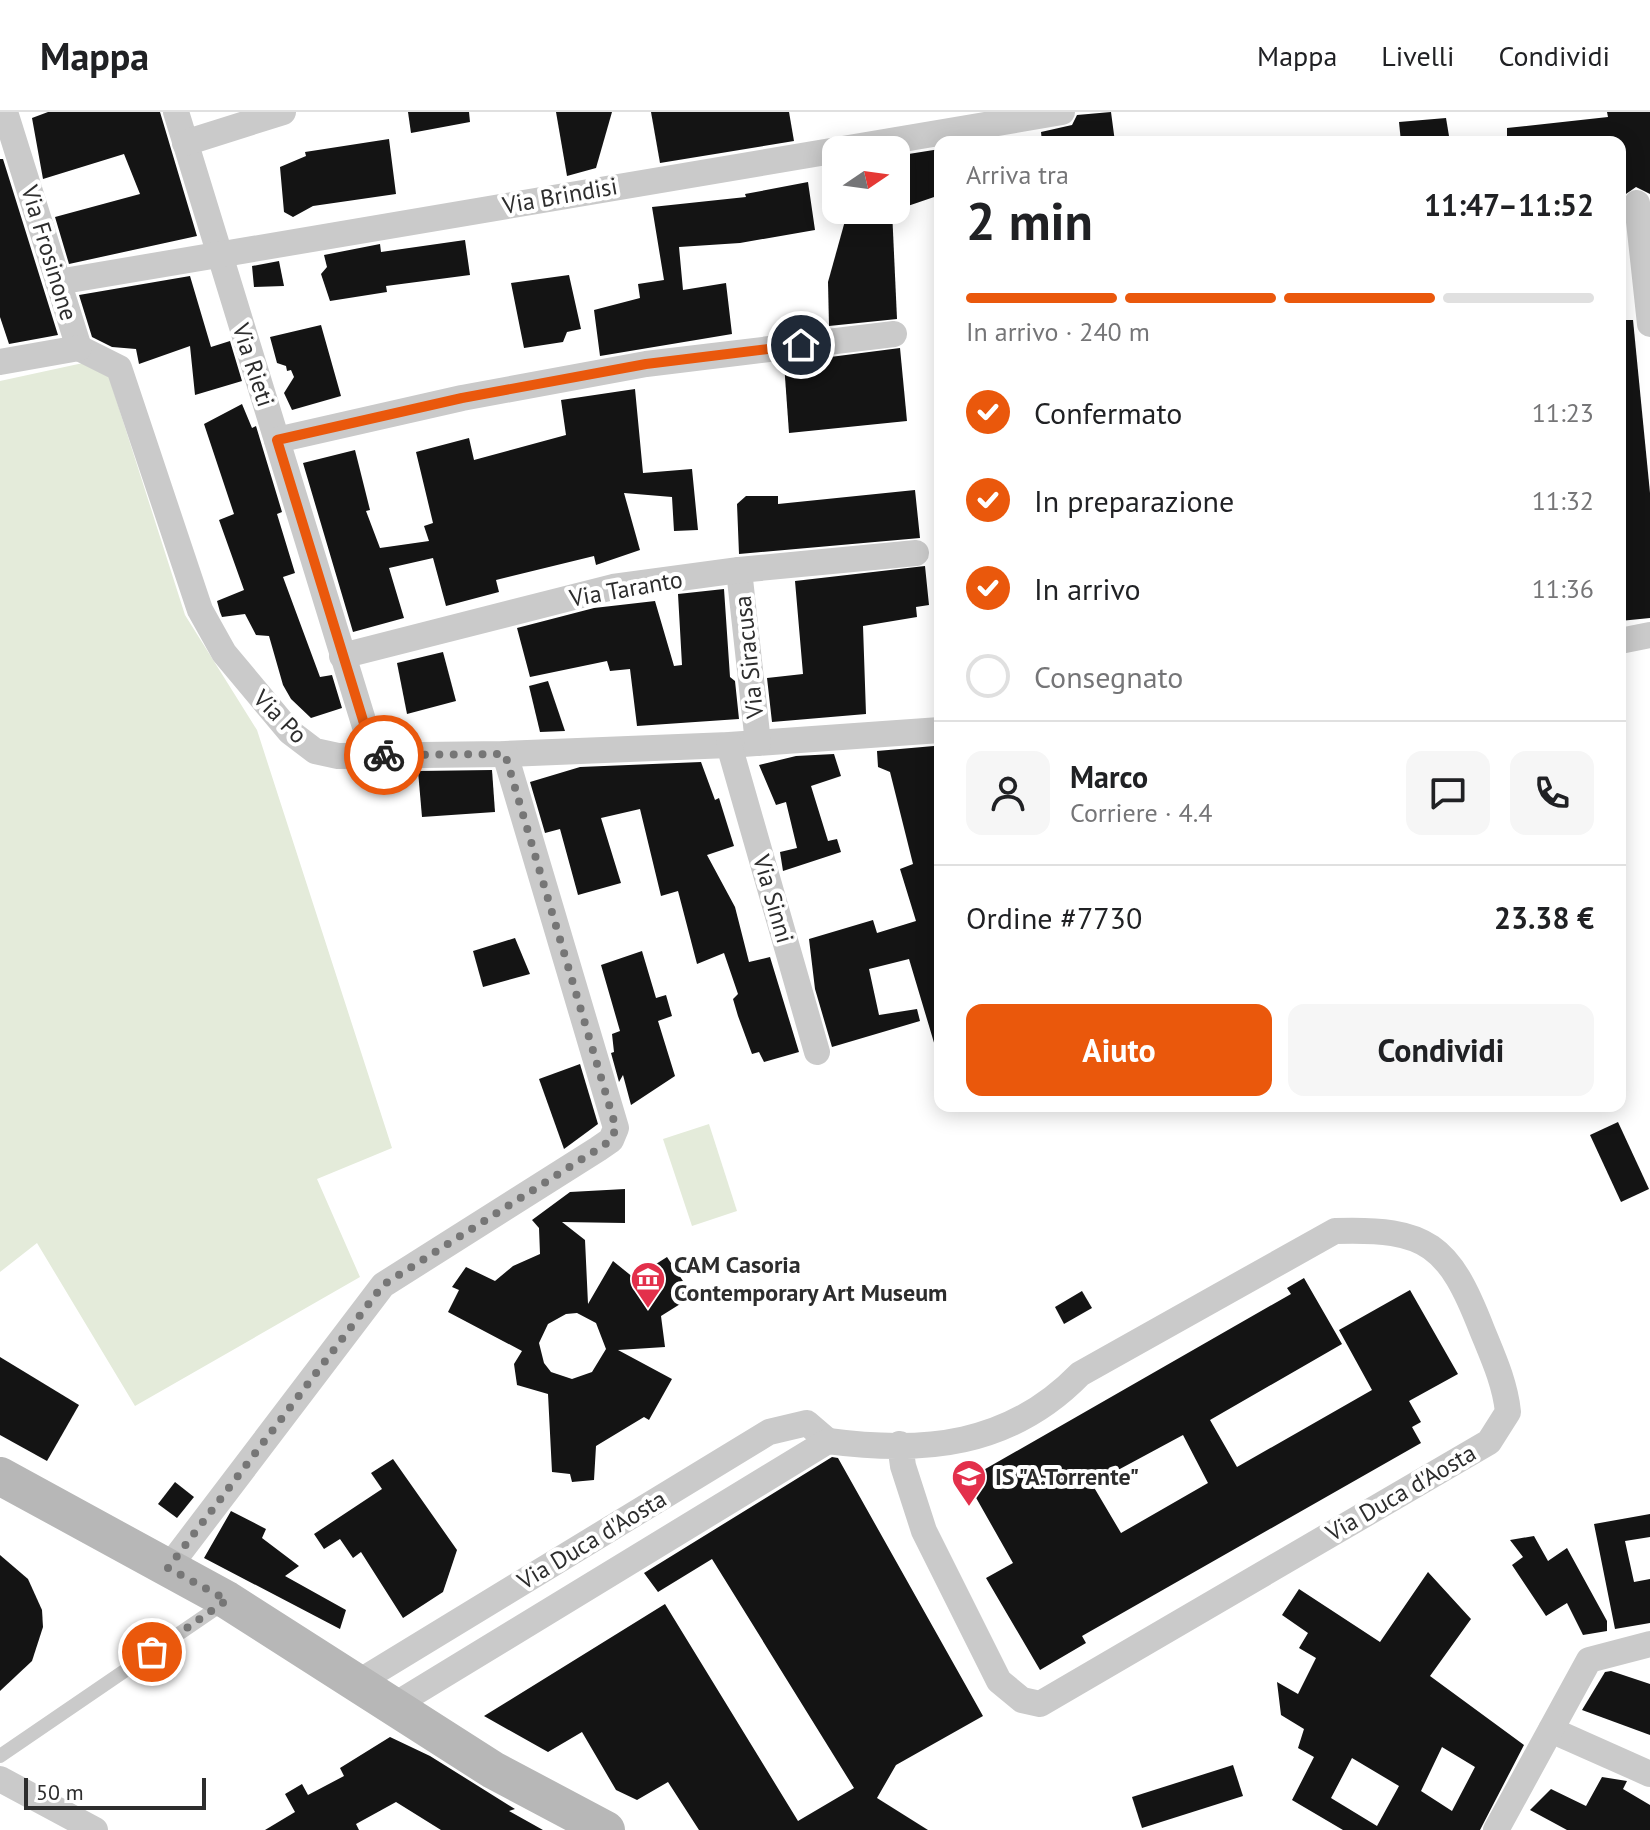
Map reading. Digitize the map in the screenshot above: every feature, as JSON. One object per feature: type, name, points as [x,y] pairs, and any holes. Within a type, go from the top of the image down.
[{"type":"street","name":"Via Frosinone","points":[[5,112],[79,348]]},
{"type":"street","name":"Via Rieti","points":[[176,112],[374,756]]},
{"type":"street","points":[[185,143],[283,112]]},
{"type":"street","name":"Via Brindisi","points":[[58,282],[1062,112]]},
{"type":"street","points":[[1637,203],[1650,324]]},
{"type":"street","points":[[277,440],[462,398],[646,364],[894,334]]},
{"type":"street","points":[[0,362],[79,348]]},
{"type":"street","name":"Via Po","points":[[79,348],[119,368],[200,610],[224,653],[261,701],[315,751],[338,756],[505,754],[729,745],[934,730]]},
{"type":"street","name":"Via Taranto","points":[[342,656],[613,587],[739,570],[916,553]]},
{"type":"street","name":"Via Siracusa","points":[[739,570],[758,743]]},
{"type":"street","points":[[1626,640],[1650,635]]},
{"type":"street","name":"Via Sinni","points":[[729,745],[817,1052]]},
{"type":"street","points":[[168,1568],[383,1285],[611,1140],[616,1128],[615,1114],[505,754]]},
{"type":"street","name":"Via Duca d'Aosta","points":[[357,1683],[769,1432],[807,1423],[828,1441],[862,1446],[974,1440],[1019,1421],[1058,1397],[1080,1374],[1335,1231],[1380,1229],[1421,1241],[1450,1261],[1468,1294],[1500,1375],[1508,1412],[1489,1442],[1040,1704],[1022,1700],[999,1681],[924,1531],[903,1466],[900,1444]]},
{"type":"street","name":"Via Duca d'Aosta","points":[[393,1706],[828,1441]]},
{"type":"street","points":[[0,1476],[227,1600],[493,1770],[606,1830]]},
{"type":"street","points":[[1505,1827],[1551,1730],[1589,1660],[1650,1644]]},
{"type":"street","points":[[1551,1730],[1650,1774]]},
{"type":"street","points":[[0,1779],[80,1827]]},
{"type":"lane","points":[[0,1756],[227,1600]]},
{"type":"green space","points":[[83,363],[108,374],[185,615],[257,730],[392,1148],[317,1179],[360,1277],[135,1406],[37,1243],[0,1272],[0,381]]},
{"type":"green space","points":[[709,1124],[737,1211],[692,1226],[663,1139]]},
{"type":"building","points":[[48,112],[160,112],[197,236],[69,264],[55,217],[140,194],[124,154],[43,179],[32,118]]},
{"type":"building","points":[[408,112],[469,112],[470,122],[411,133]]},
{"type":"building","points":[[556,112],[612,112],[596,168],[567,176]]},
{"type":"building","points":[[651,112],[789,112],[794,141],[660,163]]},
{"type":"building","points":[[1111,112],[1114,136],[1041,136],[1041,132],[1072,125],[1077,115]]},
{"type":"building","points":[[1607,112],[1650,112],[1650,194],[1636,187],[1626,194],[1626,136],[1507,136],[1507,128],[1608,117]]},
{"type":"building","points":[[1446,118],[1449,136],[1400,136],[1399,122]]},
{"type":"building","points":[[389,139],[396,194],[313,206],[293,217],[284,212],[280,167],[306,156],[305,152]]},
{"type":"building","points":[[934,150],[934,197],[910,205],[910,154]]},
{"type":"building","points":[[0,159],[3,159],[58,335],[9,344],[0,317]]},
{"type":"building","points":[[808,182],[815,230],[740,243],[679,247],[683,290],[726,283],[732,334],[600,356],[594,310],[640,298],[638,284],[664,280],[652,207],[746,197],[745,194]]},
{"type":"building","points":[[844,224],[893,224],[897,319],[829,326],[828,282]]},
{"type":"building","points":[[465,240],[470,275],[386,286],[387,292],[330,301],[321,274],[327,267],[324,255],[380,244],[381,252]]},
{"type":"building","points":[[279,261],[284,286],[254,287],[252,266]]},
{"type":"building","points":[[569,275],[581,329],[567,332],[563,342],[524,348],[511,283]]},
{"type":"building","points":[[190,276],[211,347],[230,341],[242,381],[195,395],[190,346],[139,364],[136,349],[112,347],[92,337],[79,295]]},
{"type":"building","points":[[1626,320],[1633,320],[1650,493],[1650,618],[1626,620]]},
{"type":"building","points":[[321,325],[341,396],[292,410],[284,393],[294,377],[291,370],[287,371],[286,366],[277,363],[270,337]]},
{"type":"building","points":[[900,348],[907,421],[789,433],[784,363]]},
{"type":"building","points":[[635,389],[643,473],[692,469],[698,530],[674,531],[672,497],[624,493],[640,550],[596,565],[594,556],[496,580],[499,592],[446,606],[433,558],[389,568],[404,618],[353,632],[303,463],[355,450],[370,510],[366,511],[380,548],[429,541],[424,526],[433,523],[416,452],[469,438],[474,460],[566,435],[561,400]]},
{"type":"building","points":[[242,404],[252,428],[256,426],[282,512],[277,514],[295,573],[283,577],[320,677],[332,675],[342,708],[311,718],[291,699],[283,685],[269,636],[256,635],[245,614],[222,617],[217,601],[244,590],[219,520],[234,514],[204,424]]},
{"type":"building","points":[[915,490],[920,538],[739,554],[737,504],[746,496],[778,496],[778,504]]},
{"type":"building","points":[[925,566],[929,605],[916,607],[917,617],[863,626],[866,714],[772,722],[767,678],[803,674],[795,581]]},
{"type":"building","points":[[724,589],[730,677],[735,681],[739,719],[637,726],[630,669],[610,671],[607,661],[530,677],[517,628],[594,608],[655,601],[674,666],[682,665],[678,594]]},
{"type":"building","points":[[443,652],[456,701],[407,714],[397,663]]},
{"type":"building","points":[[548,681],[565,731],[540,732],[529,686]]},
{"type":"building","points":[[934,746],[934,1043],[909,959],[869,969],[879,1015],[917,1009],[920,1021],[832,1047],[815,989],[809,939],[873,920],[877,933],[916,921],[900,869],[913,864],[890,772],[878,767],[877,751]]},
{"type":"building","points":[[834,754],[841,776],[811,786],[828,841],[837,839],[841,852],[783,871],[780,852],[797,848],[786,802],[776,805],[759,765],[796,756]]},
{"type":"building","points":[[701,762],[715,800],[719,798],[734,846],[707,855],[735,907],[749,962],[770,957],[799,1052],[764,1062],[759,1052],[752,1054],[738,1016],[733,999],[738,994],[724,953],[697,964],[678,891],[661,896],[640,809],[601,818],[621,883],[578,895],[560,829],[545,833],[530,782],[580,767]]},
{"type":"building","points":[[492,770],[495,812],[422,817],[418,771]]},
{"type":"building","points":[[515,938],[530,974],[483,987],[473,951]]},
{"type":"building","points":[[642,951],[656,998],[666,995],[672,1016],[658,1021],[675,1076],[631,1105],[623,1075],[619,1082],[611,1053],[614,1052],[612,1034],[620,1031],[601,965]]},
{"type":"building","points":[[580,1064],[598,1124],[564,1149],[539,1079]]},
{"type":"building","points":[[1618,1122],[1649,1189],[1621,1202],[1590,1135]]},
{"type":"building","points":[[625,1189],[625,1223],[562,1222],[585,1240],[588,1304],[613,1261],[634,1278],[667,1257],[693,1296],[661,1316],[665,1347],[618,1350],[672,1379],[649,1420],[644,1417],[596,1446],[594,1480],[572,1482],[570,1474],[552,1472],[548,1394],[517,1385],[514,1364],[522,1351],[448,1312],[459,1290],[452,1287],[466,1267],[495,1281],[513,1266],[540,1254],[539,1228],[532,1220],[570,1192]],"holes":[[[577,1313],[596,1323],[606,1349],[592,1372],[572,1379],[551,1372],[544,1363],[539,1343],[548,1324],[566,1314]]]},
{"type":"building","points":[[1304,1278],[1342,1344],[1210,1420],[1237,1467],[1372,1390],[1339,1330],[1410,1290],[1458,1374],[1409,1401],[1421,1422],[1412,1427],[1421,1443],[1082,1636],[1086,1643],[1040,1670],[986,1578],[1013,1563],[966,1480],[1291,1294],[1287,1288]],"holes":[[[1183,1435],[1208,1483],[1121,1533],[1092,1484]]]},
{"type":"building","points":[[1082,1291],[1092,1308],[1064,1324],[1055,1307]]},
{"type":"building","points":[[0,1357],[79,1405],[47,1461],[0,1435]]},
{"type":"building","points":[[832,1457],[838,1458],[983,1716],[896,1765],[877,1798],[928,1830],[699,1830],[668,1782],[637,1800],[616,1790],[582,1732],[548,1752],[484,1716],[665,1604],[798,1821],[854,1788],[712,1559],[658,1592],[644,1573]]},
{"type":"building","points":[[393,1459],[457,1550],[443,1592],[403,1618],[361,1552],[353,1558],[340,1539],[324,1549],[314,1534],[382,1489],[371,1473]]},
{"type":"building","points":[[175,1482],[194,1497],[177,1518],[158,1504]]},
{"type":"building","points":[[231,1511],[266,1529],[262,1538],[299,1566],[285,1576],[346,1610],[340,1629],[204,1558]]},
{"type":"building","points":[[1650,1514],[1650,1537],[1625,1541],[1634,1582],[1650,1579],[1650,1623],[1615,1629],[1594,1524]]},
{"type":"building","points":[[1534,1536],[1548,1561],[1567,1548],[1607,1621],[1607,1631],[1583,1635],[1567,1603],[1546,1616],[1512,1565],[1523,1557],[1510,1540]]},
{"type":"building","points":[[0,1555],[28,1579],[42,1610],[43,1627],[32,1661],[0,1691]]},
{"type":"building","points":[[1428,1572],[1471,1619],[1430,1676],[1524,1745],[1480,1830],[1343,1830],[1292,1800],[1314,1757],[1298,1748],[1304,1729],[1281,1715],[1277,1682],[1298,1694],[1316,1658],[1299,1648],[1308,1633],[1282,1615],[1299,1589],[1380,1642]],"holes":[[[1442,1747],[1475,1767],[1452,1811],[1421,1791]],[[1352,1758],[1399,1786],[1377,1826],[1331,1798]]]},
{"type":"building","points":[[1611,1671],[1650,1684],[1650,1735],[1582,1710],[1605,1672]]},
{"type":"building","points":[[390,1737],[430,1756],[515,1809],[509,1811],[543,1830],[441,1830],[396,1802],[356,1824],[359,1830],[265,1830],[295,1812],[285,1794],[302,1784],[308,1795],[344,1776],[340,1768]]},
{"type":"building","points":[[1233,1765],[1243,1796],[1142,1828],[1132,1797]]},
{"type":"building","points":[[1602,1777],[1627,1781],[1623,1789],[1650,1805],[1650,1830],[1567,1830],[1530,1810],[1551,1789],[1586,1806]]},
{"type":"way so far","points":[[152,1652],[227,1600],[168,1568],[383,1285],[598,1149],[611,1140],[616,1128],[615,1114],[505,754],[384,755]]},
{"type":"place","name":"CAM Casoria Contemporary Art Museum","points":[[648,1310]]},
{"type":"place","name":"IS \"A.Torrente\"","points":[[969,1508]]},
{"type":"route","points":[[384,755],[374,756],[277,440],[462,398],[646,364],[801,345]]}]
